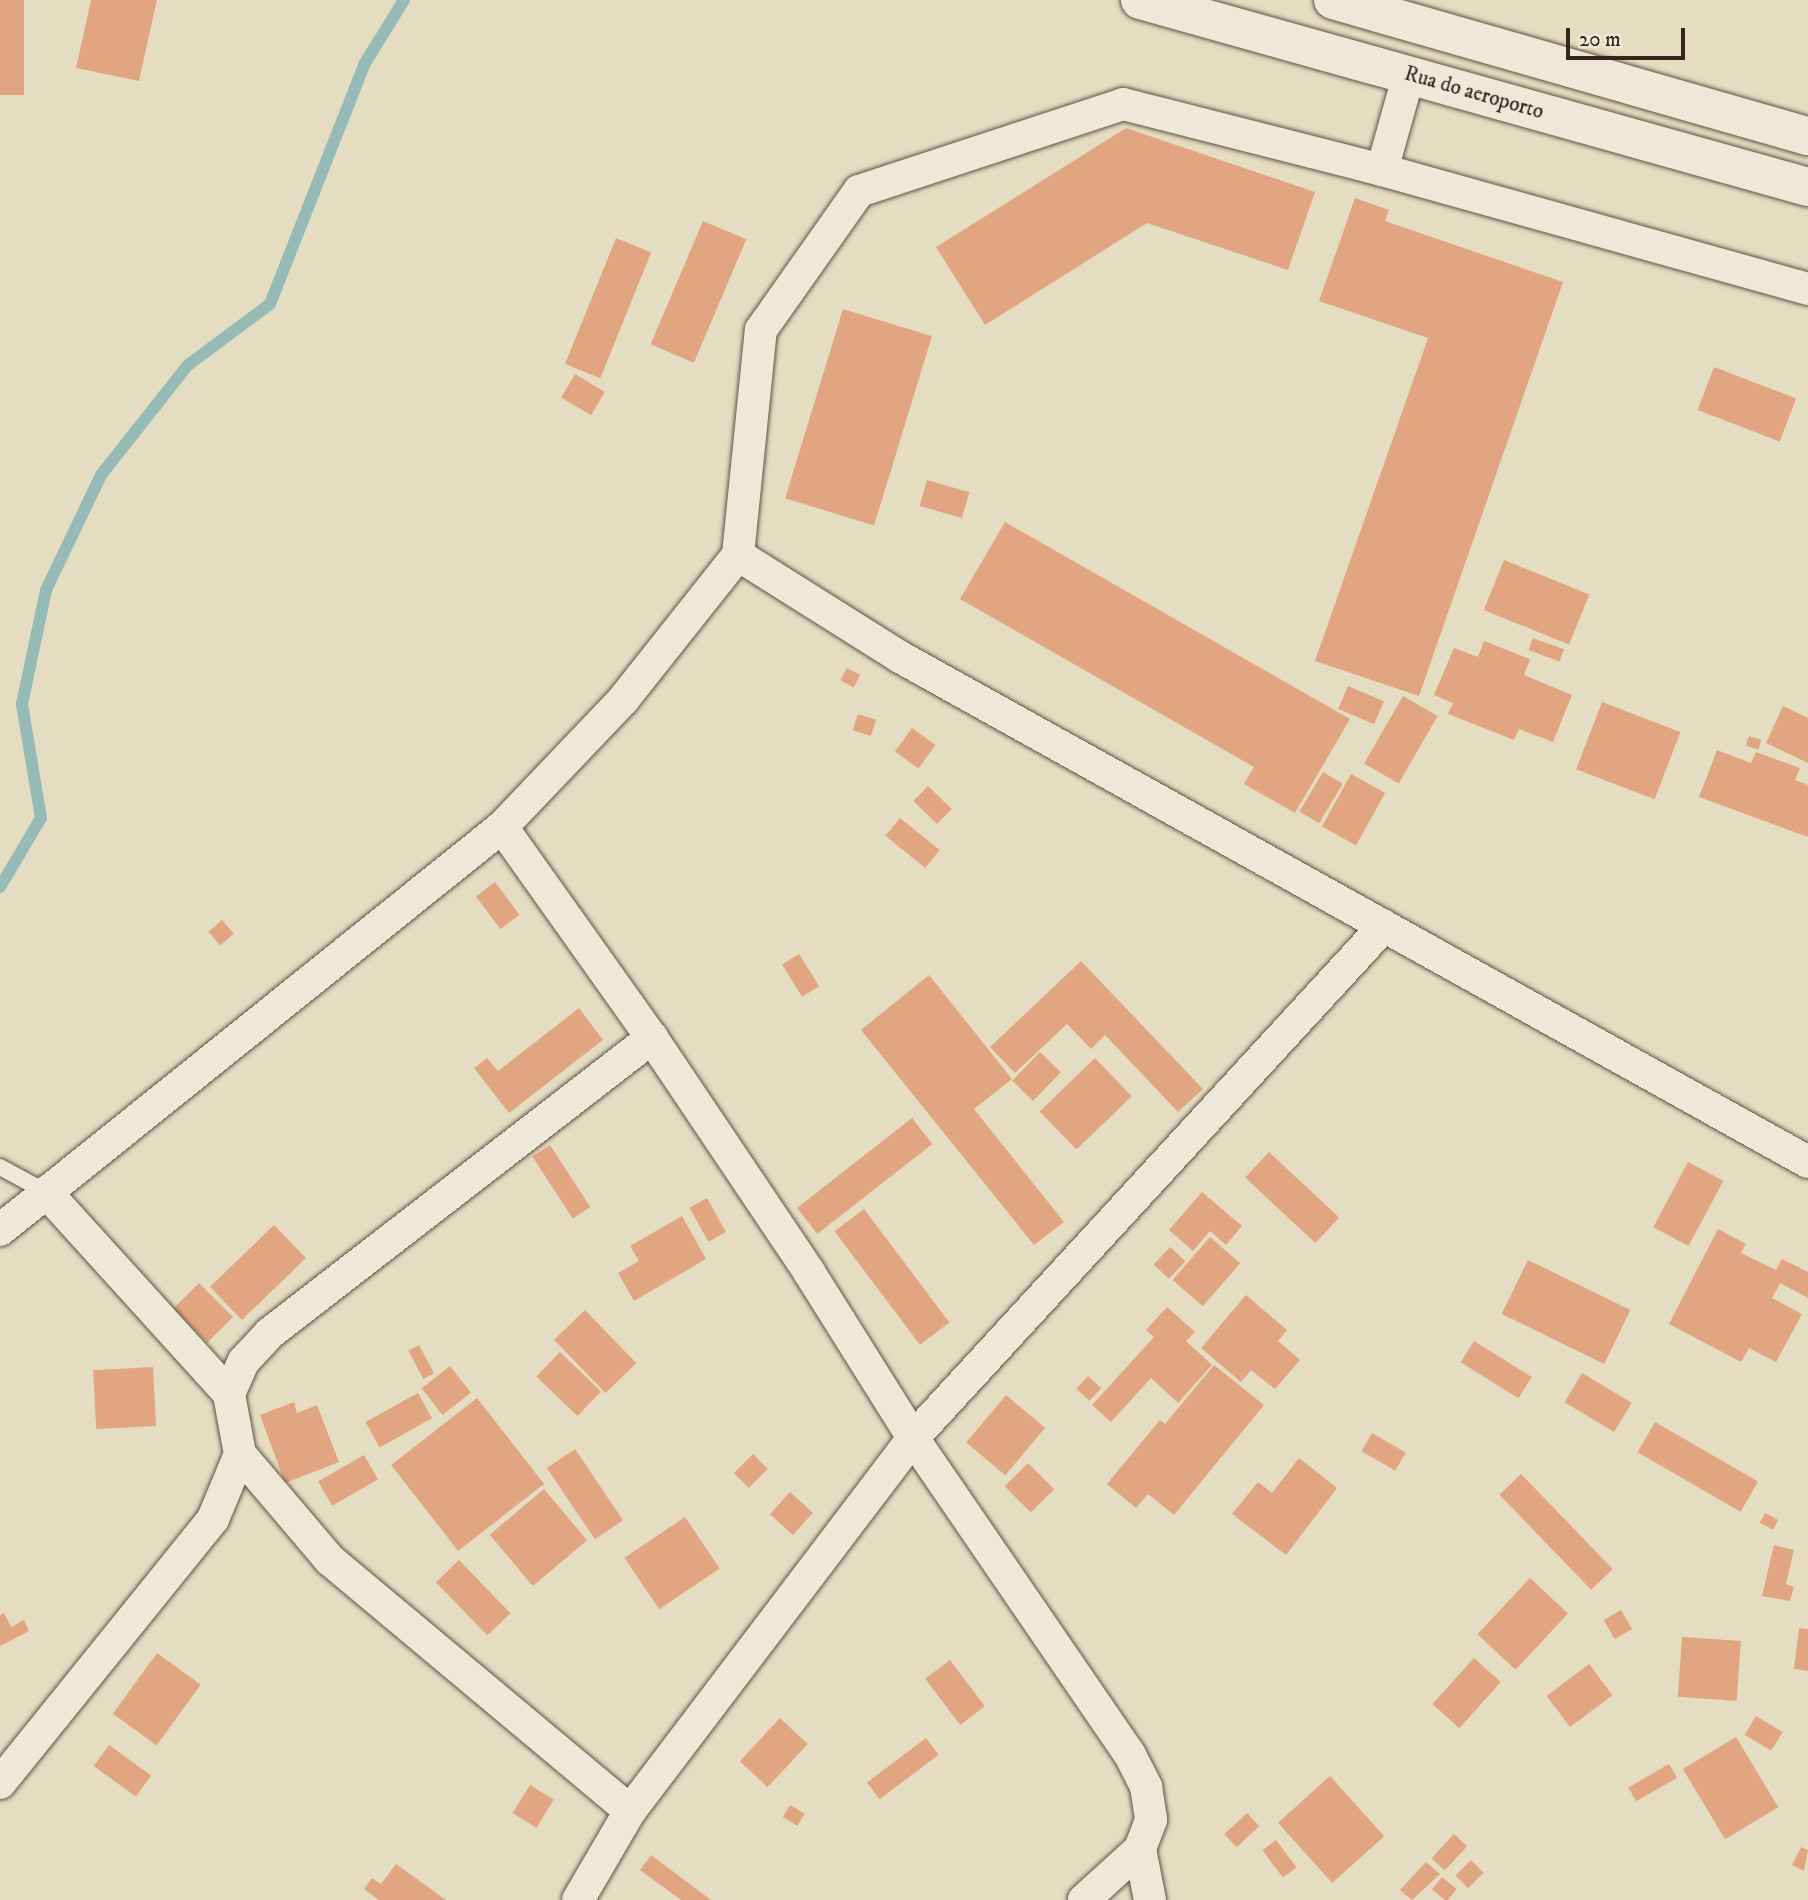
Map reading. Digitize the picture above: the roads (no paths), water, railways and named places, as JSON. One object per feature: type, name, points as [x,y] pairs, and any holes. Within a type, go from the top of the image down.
[{"type":"main road","name":"Rua do aeroporto","points":[[1140,0],[1808,187]]},
{"type":"main road","points":[[1333,0],[1808,136]]},
{"type":"street","points":[[1382,170],[1409,74]]},
{"type":"street","points":[[0,1230],[502,827],[623,700],[738,555],[761,330],[859,191],[1123,104],[1382,170],[1808,289]]},
{"type":"street","points":[[738,555],[900,657],[1808,1162]]},
{"type":"street","points":[[502,827],[652,1038],[809,1272],[913,1438],[1130,1755],[1146,1787],[1151,1819],[1140,1849],[1084,1900]]},
{"type":"street","points":[[578,1900],[630,1811],[913,1438],[1384,926]]},
{"type":"street","points":[[229,1394],[244,1362],[270,1333],[652,1038]]},
{"type":"street","points":[[46,1192],[229,1394],[240,1454],[330,1560],[630,1811]]},
{"type":"street","points":[[0,1783],[179,1566],[213,1519],[240,1454]]},
{"type":"street","points":[[1140,1849],[1150,1900]]},
{"type":"lane","points":[[0,1167],[46,1192]]},
{"type":"waterway","points":[[0,887],[41,818],[22,704],[46,590],[101,475],[188,365],[270,304],[365,63],[404,0]]}]
